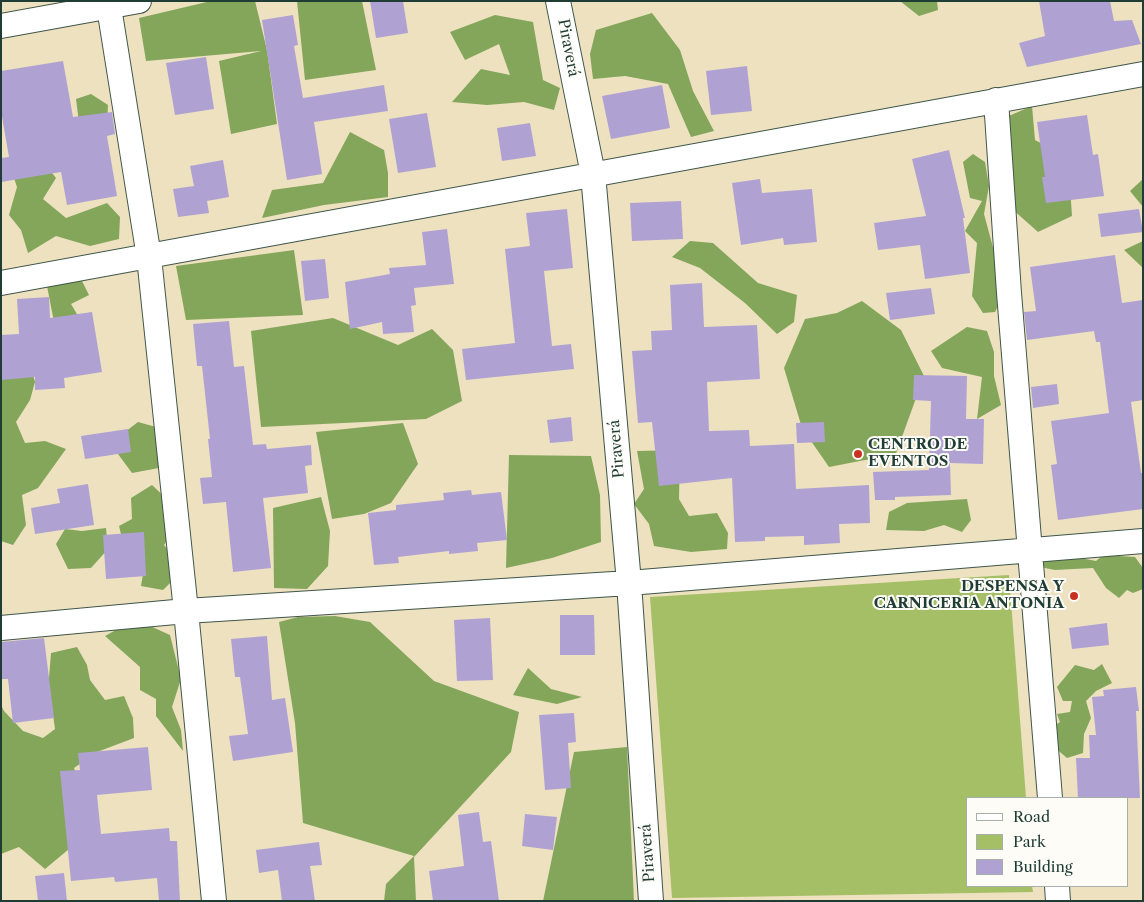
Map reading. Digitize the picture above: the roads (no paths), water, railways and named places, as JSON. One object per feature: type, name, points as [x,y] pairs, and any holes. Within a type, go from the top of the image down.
[{"type":"street","points":[[1,26],[109,4],[139,1]]},
{"type":"street","name":"Piraverá","points":[[558,1],[593,174],[629,582],[651,901]]},
{"type":"street","points":[[109,4],[149,257],[214,901]]},
{"type":"street","points":[[1,283],[1143,74]]},
{"type":"street","points":[[996,100],[1008,283],[1050,797]]},
{"type":"street","points":[[1,628],[186,611],[629,582],[1143,541]]},
{"type":"street","points":[[1057,887],[1058,901]]},
{"type":"place","name":"CENTRO DE EVENTOS","points":[[858,454]]},
{"type":"place","name":"DESPENSA Y CARNICERIA ANTONIA","points":[[1074,596]]}]
